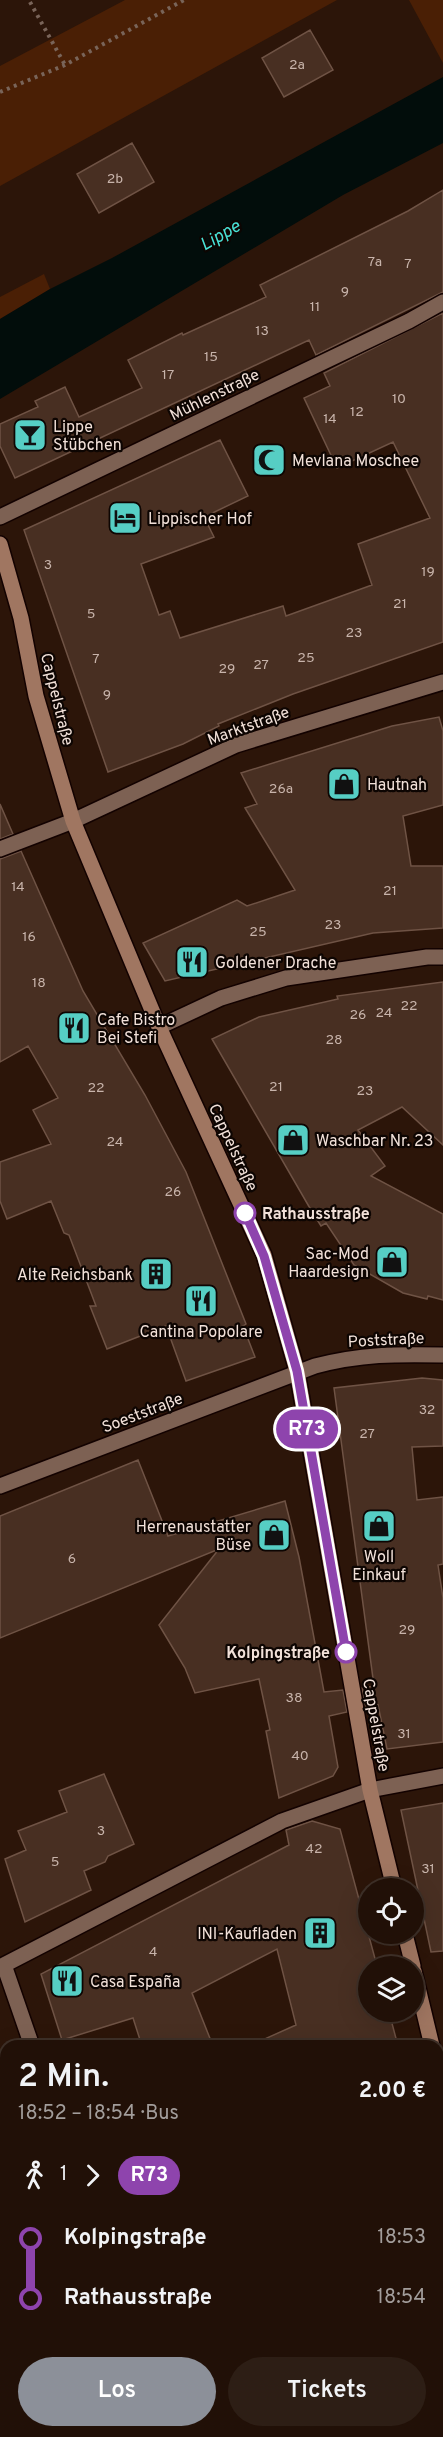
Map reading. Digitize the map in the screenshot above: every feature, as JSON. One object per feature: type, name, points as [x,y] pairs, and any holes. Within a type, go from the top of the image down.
[{"type":"street","name":"Mühlenstraße","points":[[0,517],[409,321],[443,302]]},
{"type":"street","name":"Cappelstraße","points":[[0,544],[21,618],[36,696],[73,820],[159,1027],[264,1256],[297,1371],[370,1790],[392,1878]]},
{"type":"street","name":"Marktstraße","points":[[0,849],[73,820],[236,745],[443,682]]},
{"type":"street","points":[[159,1027],[221,998],[286,978],[427,957],[443,957]]},
{"type":"street","name":"Poststraße","points":[[297,1371],[351,1357],[392,1354],[443,1356]]},
{"type":"street","name":"Soeststraße","points":[[0,1486],[297,1371]]},
{"type":"street","points":[[30,2040],[2,1966],[282,1821],[370,1790],[443,1776]]},
{"type":"street","points":[[424,2014],[431,2040]]},
{"type":"path","points":[[0,92],[65,65],[184,0]]},
{"type":"path","points":[[30,2],[65,65]]},
{"type":"shaded area","points":[[125,0],[337,0],[0,186],[0,66]]},
{"type":"shaded area","points":[[409,0],[443,0],[443,63]]},
{"type":"shaded area","points":[[44,274],[50,289],[0,319],[0,297]]},
{"type":"water","name":"Lippe","points":[[443,77],[443,143],[343,195],[0,399],[0,319],[50,289],[112,258]]},
{"type":"building","points":[[310,30],[333,70],[284,97],[262,58]]},
{"type":"building","points":[[132,143],[154,182],[99,213],[77,174]]},
{"type":"building","points":[[443,190],[443,292],[316,355],[309,340],[15,478],[0,446],[0,424],[38,407],[35,401],[65,387],[79,417],[142,388],[128,360],[182,333],[183,335],[266,297],[260,285],[408,211]]},
{"type":"building","points":[[443,313],[443,642],[293,694],[218,724],[219,726],[183,744],[108,772],[24,530],[220,440],[248,496],[204,517],[214,537],[141,564],[159,615],[170,611],[180,638],[283,606],[286,616],[372,585],[358,544],[430,518],[393,442],[337,468],[304,398],[330,386],[324,373]]},
{"type":"building","points":[[439,717],[443,731],[443,805],[403,816],[411,866],[443,866],[443,928],[373,933],[165,981],[143,943],[237,900],[247,906],[295,890],[245,808],[257,804],[241,773],[392,726]]},
{"type":"building","points":[[0,804],[13,834],[0,839]]},
{"type":"building","points":[[21,851],[83,991],[145,1095],[186,1172],[246,1324],[243,1326],[255,1357],[186,1381],[166,1326],[107,1349],[90,1306],[96,1306],[69,1235],[64,1233],[51,1201],[7,1219],[0,1201],[0,1162],[51,1144],[33,1110],[58,1098],[28,1046],[0,1062],[0,859]]},
{"type":"building","points":[[443,982],[443,1145],[402,1107],[358,1130],[385,1166],[371,1176],[443,1214],[443,1300],[403,1293],[354,1265],[326,1223],[321,1226],[212,1039],[259,1017],[338,999],[337,996]]},
{"type":"building","points":[[422,1378],[443,1380],[443,1446],[412,1447],[417,1500],[443,1497],[443,1564],[438,1565],[443,1598],[443,1742],[387,1749],[378,1705],[366,1708],[362,1688],[374,1686],[334,1388]]},
{"type":"building","points":[[138,1460],[168,1536],[285,1501],[299,1557],[324,1692],[343,1690],[347,1712],[329,1716],[338,1767],[333,1776],[279,1798],[266,1731],[270,1730],[259,1679],[195,1693],[185,1668],[159,1625],[219,1549],[0,1638],[0,1516]]},
{"type":"building","points":[[104,1774],[134,1844],[108,1856],[105,1862],[84,1871],[91,1890],[25,1922],[5,1859],[26,1850],[18,1831],[67,1812],[59,1791]]},
{"type":"building","points":[[443,1803],[443,1951],[431,1952],[424,1919],[424,1878],[415,1878],[401,1810]]},
{"type":"building","points":[[312,1821],[340,1829],[358,1896],[358,1944],[371,1944],[374,1956],[358,1956],[358,2022],[392,2022],[396,2040],[262,2040],[296,2025],[277,1949],[192,1993],[211,2040],[140,2040],[133,2018],[62,2040],[41,1974],[289,1845],[286,1830]]},
{"type":"bus line","name":"R73","points":[[245,1213],[264,1256],[297,1371],[346,1652]]},
{"type":"place","name":"Lippe Stübchen","points":[[30,435]]},
{"type":"place","name":"Mevlana Moschee","points":[[269,460]]},
{"type":"place","name":"Lippischer Hof","points":[[125,518]]},
{"type":"place","name":"Hautnah","points":[[344,784]]},
{"type":"place","name":"Goldener Drache","points":[[192,962]]},
{"type":"place","name":"Cafe Bistro Bei Stefi","points":[[74,1028]]},
{"type":"place","name":"Waschbar Nr. 23","points":[[293,1140]]},
{"type":"place","name":"Rathausstraße","points":[[245,1213]]},
{"type":"place","name":"Sac-Mod Haardesign","points":[[392,1262]]},
{"type":"place","name":"Alte Reichsbank","points":[[156,1274]]},
{"type":"place","name":"Cantina Popolare","points":[[201,1301]]},
{"type":"place","name":"Woll Einkauf","points":[[379,1526]]},
{"type":"place","name":"Herrenaustatter Büse","points":[[274,1535]]},
{"type":"place","name":"Kolpingstraße","points":[[346,1652]]},
{"type":"place","name":"INI-Kaufladen","points":[[320,1933]]},
{"type":"place","name":"Casa España","points":[[67,1981]]}]
